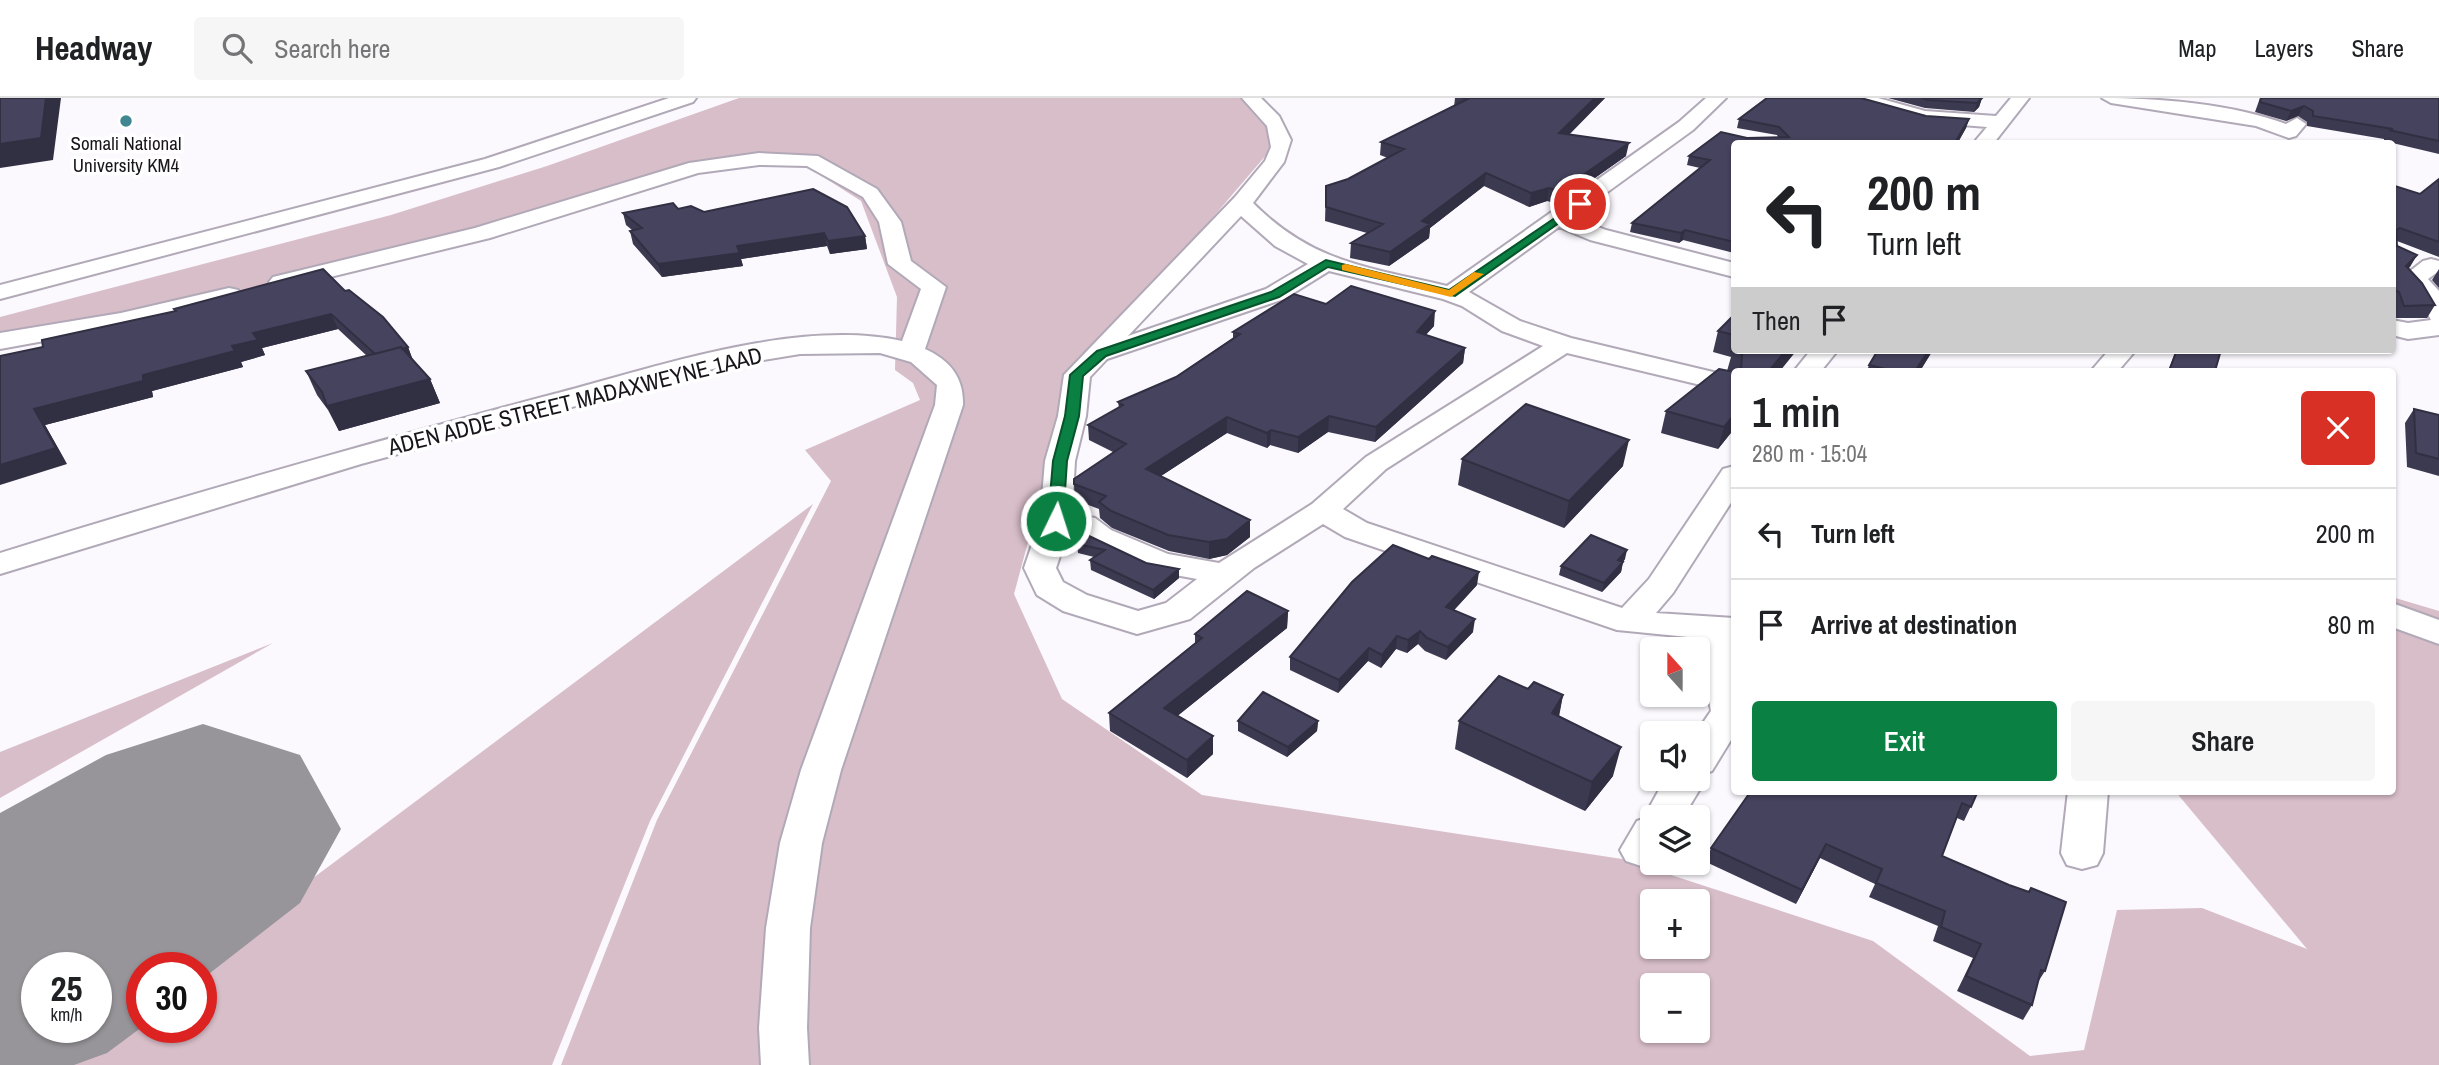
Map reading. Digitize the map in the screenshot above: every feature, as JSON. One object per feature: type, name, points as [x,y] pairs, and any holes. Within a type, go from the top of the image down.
[{"type":"street","points":[[0,292],[492,163],[687,98]]},
{"type":"street","points":[[1251,98],[1281,135],[1281,147],[1240,202],[1139,309],[1102,353],[1077,375],[1072,416],[1060,461],[1056,521],[1040,568],[1049,588],[1074,603],[1137,623],[1178,611],[1226,574],[1323,511],[1376,463],[1563,344]]},
{"type":"street","points":[[1451,294],[1686,126],[1717,98]]},
{"type":"street","points":[[1858,98],[1924,116],[1999,122]]},
{"type":"street","points":[[1987,140],[2020,98]]},
{"type":"street","points":[[2111,98],[2260,121],[2289,132],[2297,124]]},
{"type":"street","points":[[1686,126],[1712,131]]},
{"type":"street","points":[[0,341],[121,320],[254,289],[482,233],[696,167],[759,159],[811,160],[870,193],[890,222],[900,264],[934,287],[925,320],[911,351]]},
{"type":"street","points":[[1240,202],[1256,220],[1298,251],[1326,263],[1451,294],[1480,306],[1511,326],[1563,344],[1731,384]]},
{"type":"street","points":[[1559,219],[1598,235],[1731,269]]},
{"type":"street","points":[[2404,253],[2435,267]]},
{"type":"street","points":[[1102,353],[1275,294],[1326,263]]},
{"type":"street","points":[[2435,267],[2413,278],[2427,291],[2439,315]]},
{"type":"street","points":[[2396,328],[2408,331],[2439,327]]},
{"type":"street","name":"ADEN ADDE STREET MADAXWEYNE 1AAD","points":[[0,564],[165,511],[501,416],[675,371],[786,349],[824,345],[883,345],[911,351],[930,361],[943,373],[950,385],[949,405],[821,770],[802,843],[788,928],[783,1028],[785,1065]]},
{"type":"street","points":[[1810,368],[1822,354]]},
{"type":"street","points":[[2107,368],[2119,354]]},
{"type":"street","points":[[1629,622],[1661,586],[1731,480]]},
{"type":"street","points":[[1323,511],[1356,530],[1629,622],[1724,629],[1730,712],[1710,743]]},
{"type":"street","points":[[1056,521],[1084,525],[1100,537],[1160,563],[1226,574]]},
{"type":"street","points":[[2396,616],[2439,633]]},
{"type":"street","points":[[2082,853],[2088,795]]},
{"type":"shaded area","points":[[739,98],[1241,98],[1280,139],[1071,383],[1014,594],[1062,699],[1202,795],[1622,859],[1640,865],[1640,875],[1671,875],[1873,941],[2030,1056],[2084,1050],[2117,910],[2202,908],[2307,949],[2178,795],[2396,795],[2396,598],[2439,611],[2439,1065],[561,1065],[657,820],[831,481],[805,450],[920,400],[913,383],[895,370],[897,297],[861,201],[800,162],[726,165],[355,268],[0,343],[0,317],[391,215],[547,166]]},
{"type":"shaded area","points":[[813,504],[650,821],[552,1065],[63,1065],[92,1043],[112,1043],[112,1028],[126,1018],[126,1043],[217,1043],[217,952],[214,952]]},
{"type":"shaded area","points":[[273,643],[0,798],[0,752]]},
{"type":"building","points":[[0,98],[46,98],[41,138],[0,144]]},
{"type":"building","points":[[1462,98],[1595,98],[1559,133],[1629,143],[1560,191],[1549,188],[1531,193],[1486,173],[1422,221],[1430,224],[1390,252],[1351,243],[1383,224],[1326,207],[1326,186],[1348,179],[1404,149],[1381,142],[1468,99]]},
{"type":"building","points":[[1767,98],[1861,98],[1926,116],[1969,119],[1956,140],[1731,140],[1731,241],[1685,230],[1681,233],[1632,223],[1710,160],[1689,156],[1721,132],[1747,138],[1789,137],[1779,127],[1739,119]]},
{"type":"building","points":[[1921,98],[1982,98],[1977,103]]},
{"type":"building","points":[[2261,98],[2439,98],[2439,141],[2389,130],[2393,129],[2313,116],[2313,111],[2304,106],[2291,111],[2260,102]]},
{"type":"building","points":[[2439,179],[2439,242],[2400,228],[2396,230],[2396,186],[2420,194]]},
{"type":"building","points":[[813,189],[847,207],[865,236],[828,241],[824,233],[737,246],[740,253],[658,264],[630,231],[642,228],[623,213],[673,203],[678,209],[691,206],[704,212]]},
{"type":"building","points":[[2396,230],[2397,246],[2417,255],[2406,266],[2422,283],[2435,305],[2404,306],[2396,291]]},
{"type":"building","points":[[323,269],[345,291],[349,290],[383,317],[408,347],[375,354],[331,314],[253,333],[258,340],[232,346],[235,351],[143,375],[143,381],[34,409],[56,448],[0,465],[0,356],[43,347],[42,340],[176,311],[174,309]]},
{"type":"building","points":[[1351,286],[1435,311],[1417,332],[1465,348],[1376,427],[1329,416],[1298,437],[1271,430],[1267,433],[1227,417],[1146,469],[1250,520],[1227,539],[1209,542],[1168,535],[1111,511],[1099,502],[1106,496],[1074,484],[1074,479],[1126,444],[1088,425],[1123,405],[1118,402],[1176,377],[1240,334],[1233,332],[1294,294],[1326,304]]},
{"type":"building","points":[[1731,318],[1731,334],[1718,331]]},
{"type":"building","points":[[401,347],[430,379],[327,406],[322,392],[306,371]]},
{"type":"building","points":[[1742,354],[1783,354],[1771,368],[1741,368]]},
{"type":"building","points":[[1876,354],[1926,354],[1917,368],[1882,368],[1869,365]]},
{"type":"building","points":[[2175,354],[2220,354],[2216,368],[2170,368]]},
{"type":"building","points":[[1719,369],[1731,371],[1731,419],[1724,427],[1666,411]]},
{"type":"building","points":[[1526,404],[1629,440],[1569,501],[1462,459]]},
{"type":"building","points":[[2414,409],[2439,415],[2439,459],[2416,453]]},
{"type":"building","points":[[1591,535],[1627,550],[1618,560],[1623,562],[1604,583],[1561,566]]},
{"type":"building","points":[[1089,536],[1146,563],[1179,569],[1153,590],[1090,560],[1105,550],[1077,544]]},
{"type":"building","points":[[1393,545],[1429,559],[1432,556],[1479,572],[1446,607],[1475,619],[1448,647],[1427,638],[1420,631],[1408,640],[1397,636],[1382,655],[1369,648],[1339,680],[1290,657],[1352,582]]},
{"type":"building","points":[[1247,591],[1288,611],[1164,708],[1213,736],[1187,760],[1109,713],[1202,638],[1195,634]]},
{"type":"building","points":[[1499,676],[1528,689],[1534,682],[1563,695],[1552,713],[1621,747],[1592,782],[1459,721]]},
{"type":"building","points":[[1263,692],[1318,721],[1288,747],[1238,721]]},
{"type":"building","points":[[1748,795],[1976,795],[1971,807],[1962,803],[1942,856],[2009,885],[2029,892],[2031,888],[2066,902],[2045,971],[2041,970],[2032,1005],[1966,976],[1981,944],[1941,927],[1945,911],[1876,883],[1882,869],[1826,844],[1802,890],[1711,848]]},
{"type":"runway","points":[[0,963],[203,829]]},
{"type":"slow traffic","points":[[1346,268],[1451,294],[1478,274]]},
{"type":"place","name":"Somali National University KM4","points":[[126,121]]},
{"type":"route","points":[[1056,521],[1060,461],[1072,416],[1077,375],[1102,353],[1159,336],[1275,294],[1326,263],[1451,294],[1580,204]]}]
